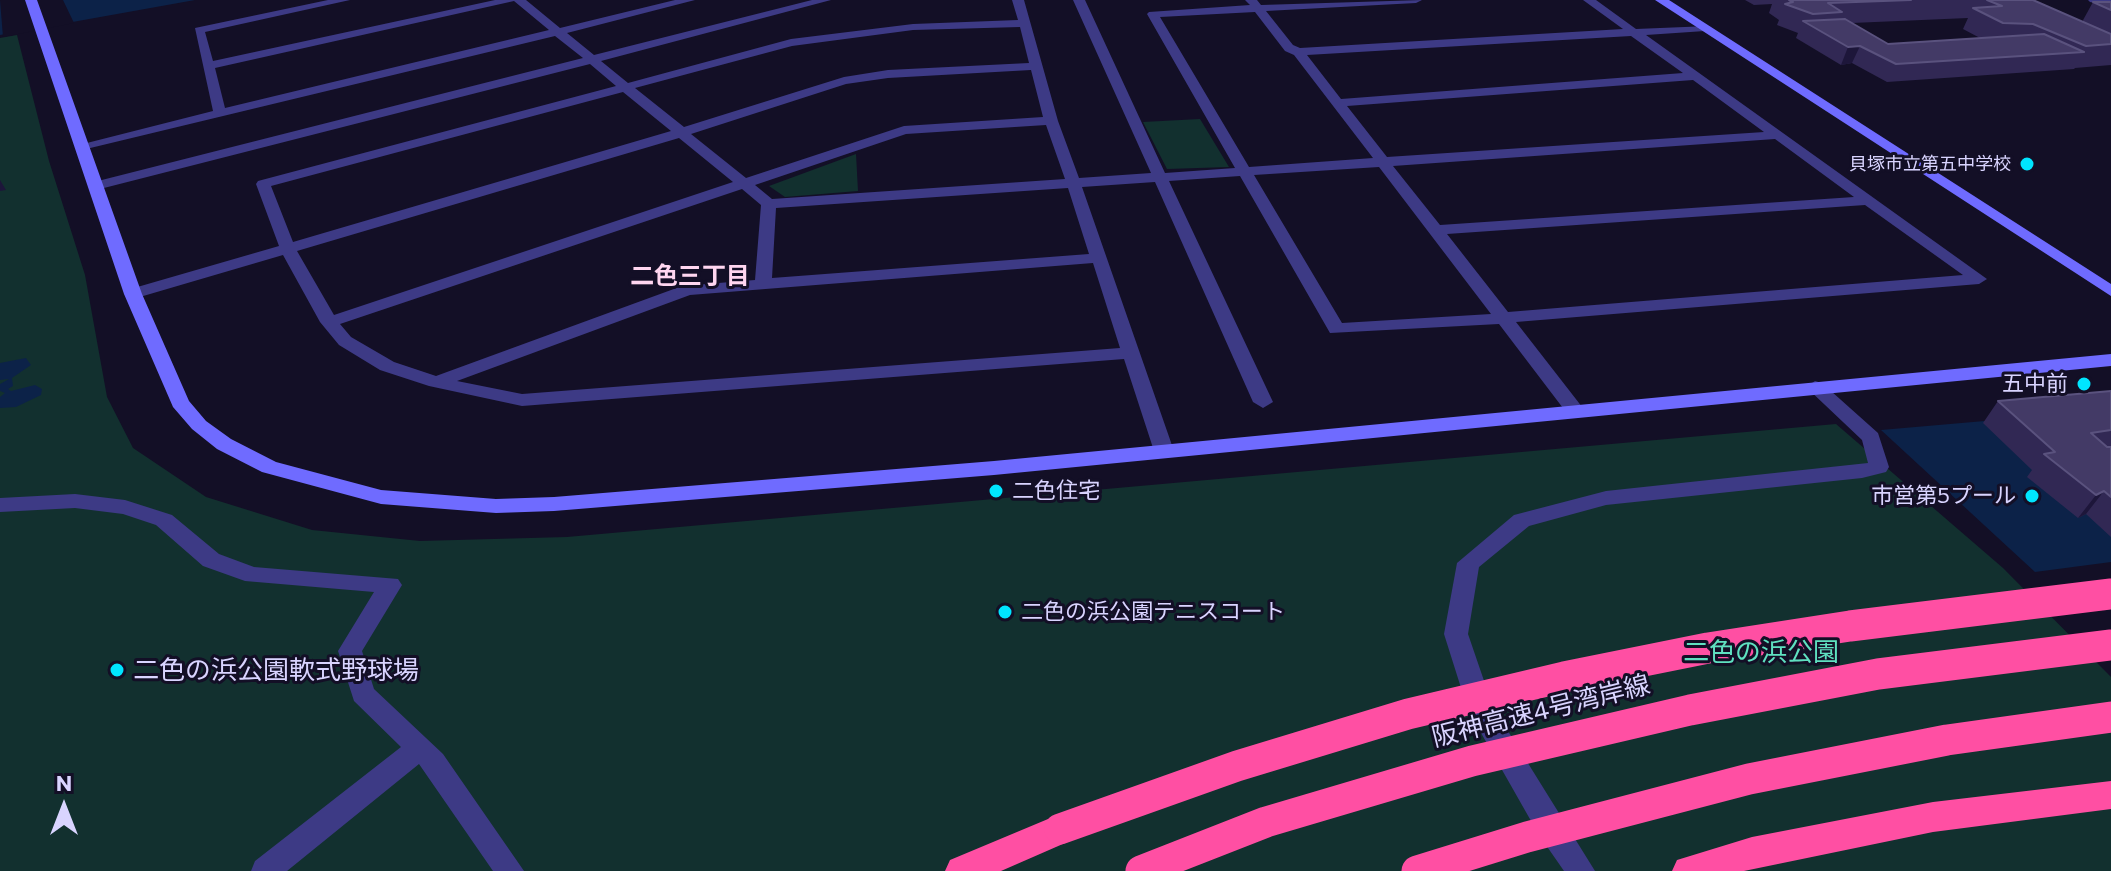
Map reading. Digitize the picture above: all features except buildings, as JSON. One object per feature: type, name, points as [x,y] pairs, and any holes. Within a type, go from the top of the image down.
[{"type":"highway","points":[[962,871],[1060,829],[1237,766],[1408,714],[1708,648],[1850,626],[2111,594]]},
{"type":"highway","name":"阪神高速4号湾岸線","points":[[1141,871],[1266,822],[1472,761],[1674,713],[1878,674],[2111,645]]},
{"type":"highway","points":[[1417,871],[1527,837],[1749,779],[1947,740],[2111,717]]},
{"type":"highway","points":[[1689,871],[1752,853],[1933,817],[2111,795]]},
{"type":"street","points":[[31,0],[133,294],[180,403],[199,425],[224,444],[269,467],[381,497],[496,506],[554,504],[1164,451],[2111,360]]},
{"type":"street","points":[[220,114],[199,30],[344,0]]},
{"type":"street","points":[[208,66],[510,0]]},
{"type":"street","points":[[519,0],[555,33],[683,132],[769,204],[1778,135]]},
{"type":"street","points":[[82,146],[689,0]]},
{"type":"street","points":[[95,186],[825,0]]},
{"type":"street","points":[[1018,0],[1051,121],[1164,451]]},
{"type":"street","points":[[1079,0],[1263,402]]},
{"type":"street","points":[[1416,0],[1254,4],[1153,14],[1336,329],[1979,279],[1589,0]]},
{"type":"street","points":[[1661,0],[2111,291]]},
{"type":"street","points":[[2094,0],[2111,3]]},
{"type":"street","points":[[1254,4],[1289,48],[1298,52],[1705,28]]},
{"type":"street","points":[[1025,23],[898,29],[791,43],[263,184],[288,249],[329,322],[345,341],[387,366],[436,382],[522,400],[1130,353]]},
{"type":"street","points":[[1298,52],[1576,412]]},
{"type":"street","points":[[133,294],[683,132],[844,81],[888,74],[1035,66]]},
{"type":"street","points":[[1336,103],[1698,76]]},
{"type":"street","points":[[329,322],[904,130],[1051,121]]},
{"type":"street","points":[[1437,230],[1870,200]]},
{"type":"street","points":[[763,284],[769,204]]},
{"type":"street","points":[[436,382],[688,290],[1098,258]]},
{"type":"street","points":[[1581,871],[1549,826],[1481,710],[1456,634],[1468,563],[1522,520],[1606,498],[1879,467],[1871,438],[1815,387]]},
{"type":"street","points":[[0,505],[75,501],[125,507],[164,520],[211,560],[253,575],[390,585],[350,651],[363,694],[434,762],[510,871]]},
{"type":"street","points":[[265,871],[420,748]]},
{"type":"green space","name":"二色の浜公園","points":[[17,35],[49,161],[85,275],[107,397],[133,448],[206,497],[312,530],[420,541],[567,537],[1836,424],[2003,568],[2111,677],[2111,871],[0,871],[0,38]]},
{"type":"green space","points":[[1200,119],[1229,167],[1167,169],[1143,122]]},
{"type":"green space","points":[[856,154],[858,191],[785,197],[769,186]]},
{"type":"water","points":[[0,0],[195,0],[0,35]]},
{"type":"water","points":[[26,358],[31,365],[12,378],[13,386],[8,389],[11,391],[35,385],[42,389],[41,395],[16,407],[0,408],[0,397],[5,393],[0,391],[0,384],[9,379],[0,380],[0,363]]},
{"type":"water","name":"市営第5プール","points":[[2111,410],[2111,562],[2035,572],[1881,430]]},
{"type":"pier","points":[[0,0],[63,0],[74,23],[3,37]]},
{"type":"place","name":"貝塚市立第五中学校","points":[[2027,164]]},
{"type":"place","name":"五中前","points":[[2084,384]]},
{"type":"place","name":"二色住宅","points":[[996,491]]},
{"type":"place","name":"市営第5プール","points":[[2032,496]]},
{"type":"place","name":"二色の浜公園テニスコート","points":[[1005,612]]},
{"type":"place","name":"二色の浜公園軟式野球場","points":[[117,670]]},
{"type":"district","name":"二色三丁目","points":[[690,276]]}]
